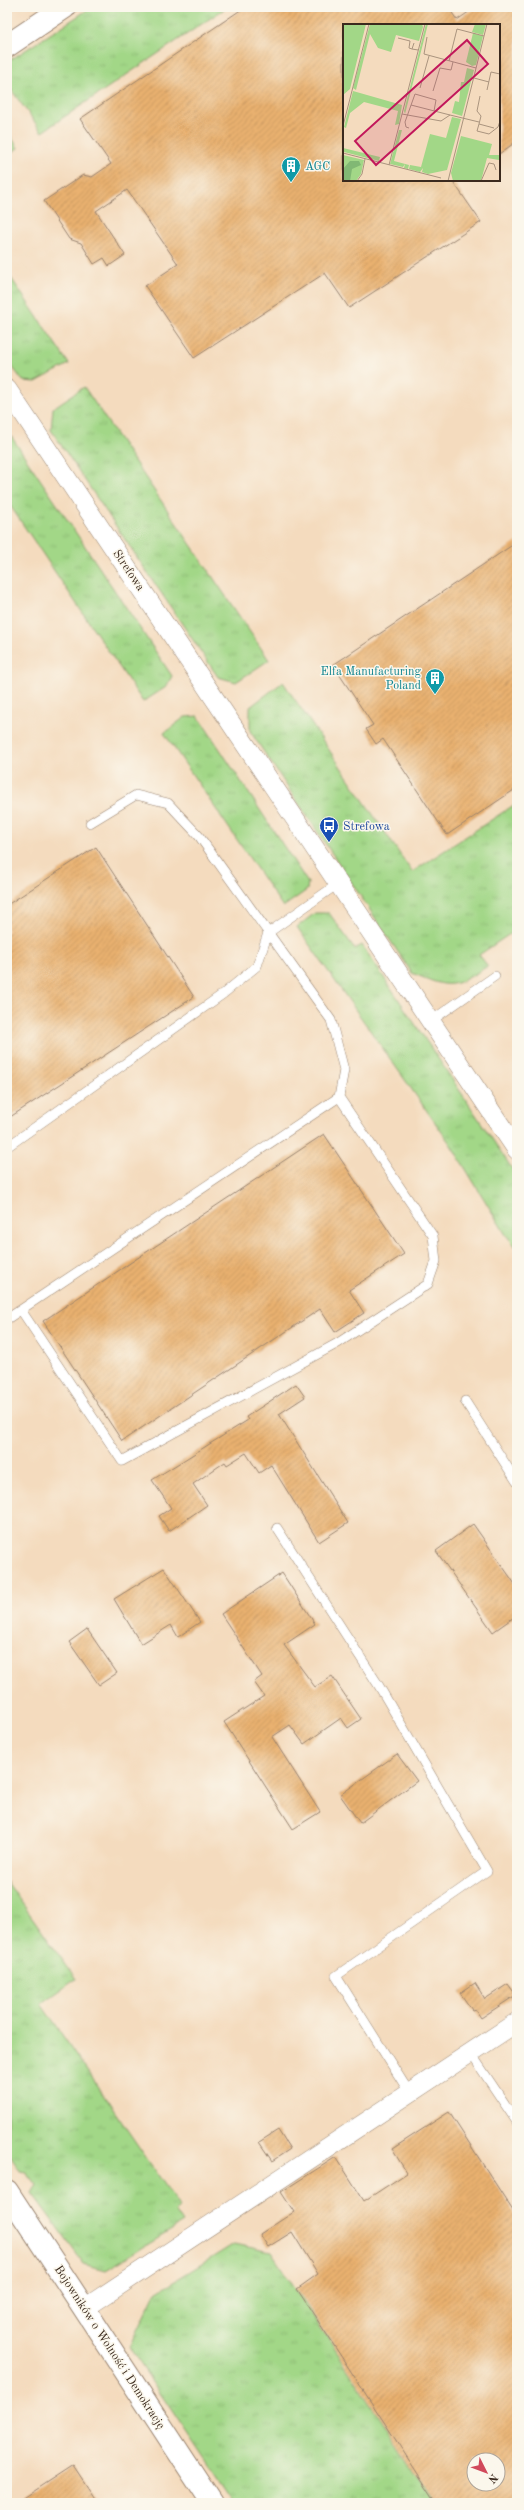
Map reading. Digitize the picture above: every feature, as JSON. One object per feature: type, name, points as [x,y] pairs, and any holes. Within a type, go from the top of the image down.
[{"type":"main road","points":[[7,46],[65,7]]},
{"type":"main road","name":"Bojowników o Wolność i Demokrację","points":[[7,2191],[212,2503]]},
{"type":"street","name":"Strefowa","points":[[7,389],[517,1150]]},
{"type":"street","points":[[84,2308],[517,2022]]},
{"type":"lane","points":[[21,1310],[122,1461],[338,1343],[428,1284],[436,1261],[432,1236],[339,1097],[344,1070],[331,1020],[199,836],[168,803],[136,794],[90,823]]},
{"type":"lane","points":[[7,1147],[224,994],[257,966],[268,934],[338,883]]},
{"type":"lane","points":[[431,1021],[495,976]]},
{"type":"lane","points":[[7,1319],[339,1097]]},
{"type":"lane","points":[[465,1401],[517,1482]]},
{"type":"lane","points":[[277,1528],[379,1686],[487,1871],[336,1976],[409,2092]]},
{"type":"lane","points":[[470,2052],[517,2122]]},
{"type":"green space","points":[[92,7],[227,7],[42,132],[7,84],[7,62]]},
{"type":"green space","points":[[7,130],[18,148],[7,155]]},
{"type":"green space","points":[[7,272],[69,364],[36,382],[23,381],[7,360]]},
{"type":"green space","points":[[84,387],[269,660],[236,682],[218,677],[51,430],[53,408]]},
{"type":"green space","points":[[7,430],[172,676],[166,687],[143,702],[7,501]]},
{"type":"green space","points":[[283,682],[412,872],[517,803],[517,929],[479,955],[488,966],[467,979],[452,984],[436,982],[412,973],[250,731],[250,707]]},
{"type":"green space","points":[[198,716],[308,883],[307,890],[283,907],[164,733],[185,717]]},
{"type":"green space","points":[[315,913],[329,913],[355,949],[362,945],[517,1176],[517,1248],[506,1235],[451,1145],[297,927]]},
{"type":"green space","points":[[7,1882],[76,1979],[41,2004],[180,2207],[175,2211],[183,2223],[106,2270],[84,2264],[32,2193],[37,2185],[27,2172],[20,2171],[7,2151]]},
{"type":"green space","points":[[234,2244],[271,2252],[436,2503],[234,2503],[129,2347],[155,2293]]},
{"type":"building","name":"AGC","points":[[245,7],[448,7],[457,20],[476,7],[517,7],[517,141],[500,153],[500,24],[343,24],[343,181],[453,181],[481,222],[349,308],[325,273],[194,358],[145,286],[178,264],[127,190],[96,211],[125,255],[109,266],[104,258],[94,264],[81,243],[69,239],[44,201],[83,175],[92,177],[111,164],[80,119]]},
{"type":"building","name":"Elfa Manufacturing Poland","points":[[517,542],[517,788],[447,835],[383,739],[376,744],[366,729],[373,725],[333,665]]},
{"type":"building","points":[[96,847],[194,997],[7,1119],[7,905]]},
{"type":"building","points":[[324,1134],[404,1254],[349,1290],[364,1313],[335,1332],[320,1309],[122,1441],[43,1321]]},
{"type":"building","points":[[296,1384],[305,1397],[279,1414],[348,1523],[319,1542],[271,1465],[259,1473],[246,1453],[227,1465],[225,1462],[193,1484],[207,1505],[169,1531],[159,1516],[171,1508],[152,1480],[248,1420],[246,1417]]},
{"type":"building","points":[[473,1524],[517,1587],[517,1615],[493,1632],[436,1551]]},
{"type":"building","points":[[164,1568],[200,1622],[178,1637],[171,1625],[141,1644],[114,1599]]},
{"type":"building","points":[[282,1573],[315,1624],[284,1645],[315,1687],[332,1676],[361,1719],[348,1728],[341,1718],[304,1744],[290,1725],[272,1737],[320,1812],[293,1829],[224,1722],[264,1696],[254,1682],[262,1676],[221,1614]]},
{"type":"building","points":[[87,1629],[117,1673],[99,1685],[69,1642]]},
{"type":"building","points":[[397,1754],[417,1781],[360,1823],[340,1795]]},
{"type":"building","points":[[475,1983],[485,1999],[508,1984],[516,1995],[481,2018],[475,2009],[472,2010],[460,1993]]},
{"type":"building","points":[[449,2112],[517,2217],[517,2503],[437,2503],[297,2289],[318,2274],[292,2232],[268,2247],[260,2234],[294,2212],[281,2192],[336,2157],[364,2201],[407,2173],[392,2149]]},
{"type":"building","points":[[278,2130],[290,2149],[272,2161],[259,2142]]},
{"type":"building","points":[[73,2465],[98,2503],[15,2503]]},
{"type":"place","name":"AGC","points":[[291,183]]},
{"type":"place","name":"Elfa Manufacturing Poland","points":[[435,695]]},
{"type":"place","name":"Strefowa","points":[[329,843]]}]
